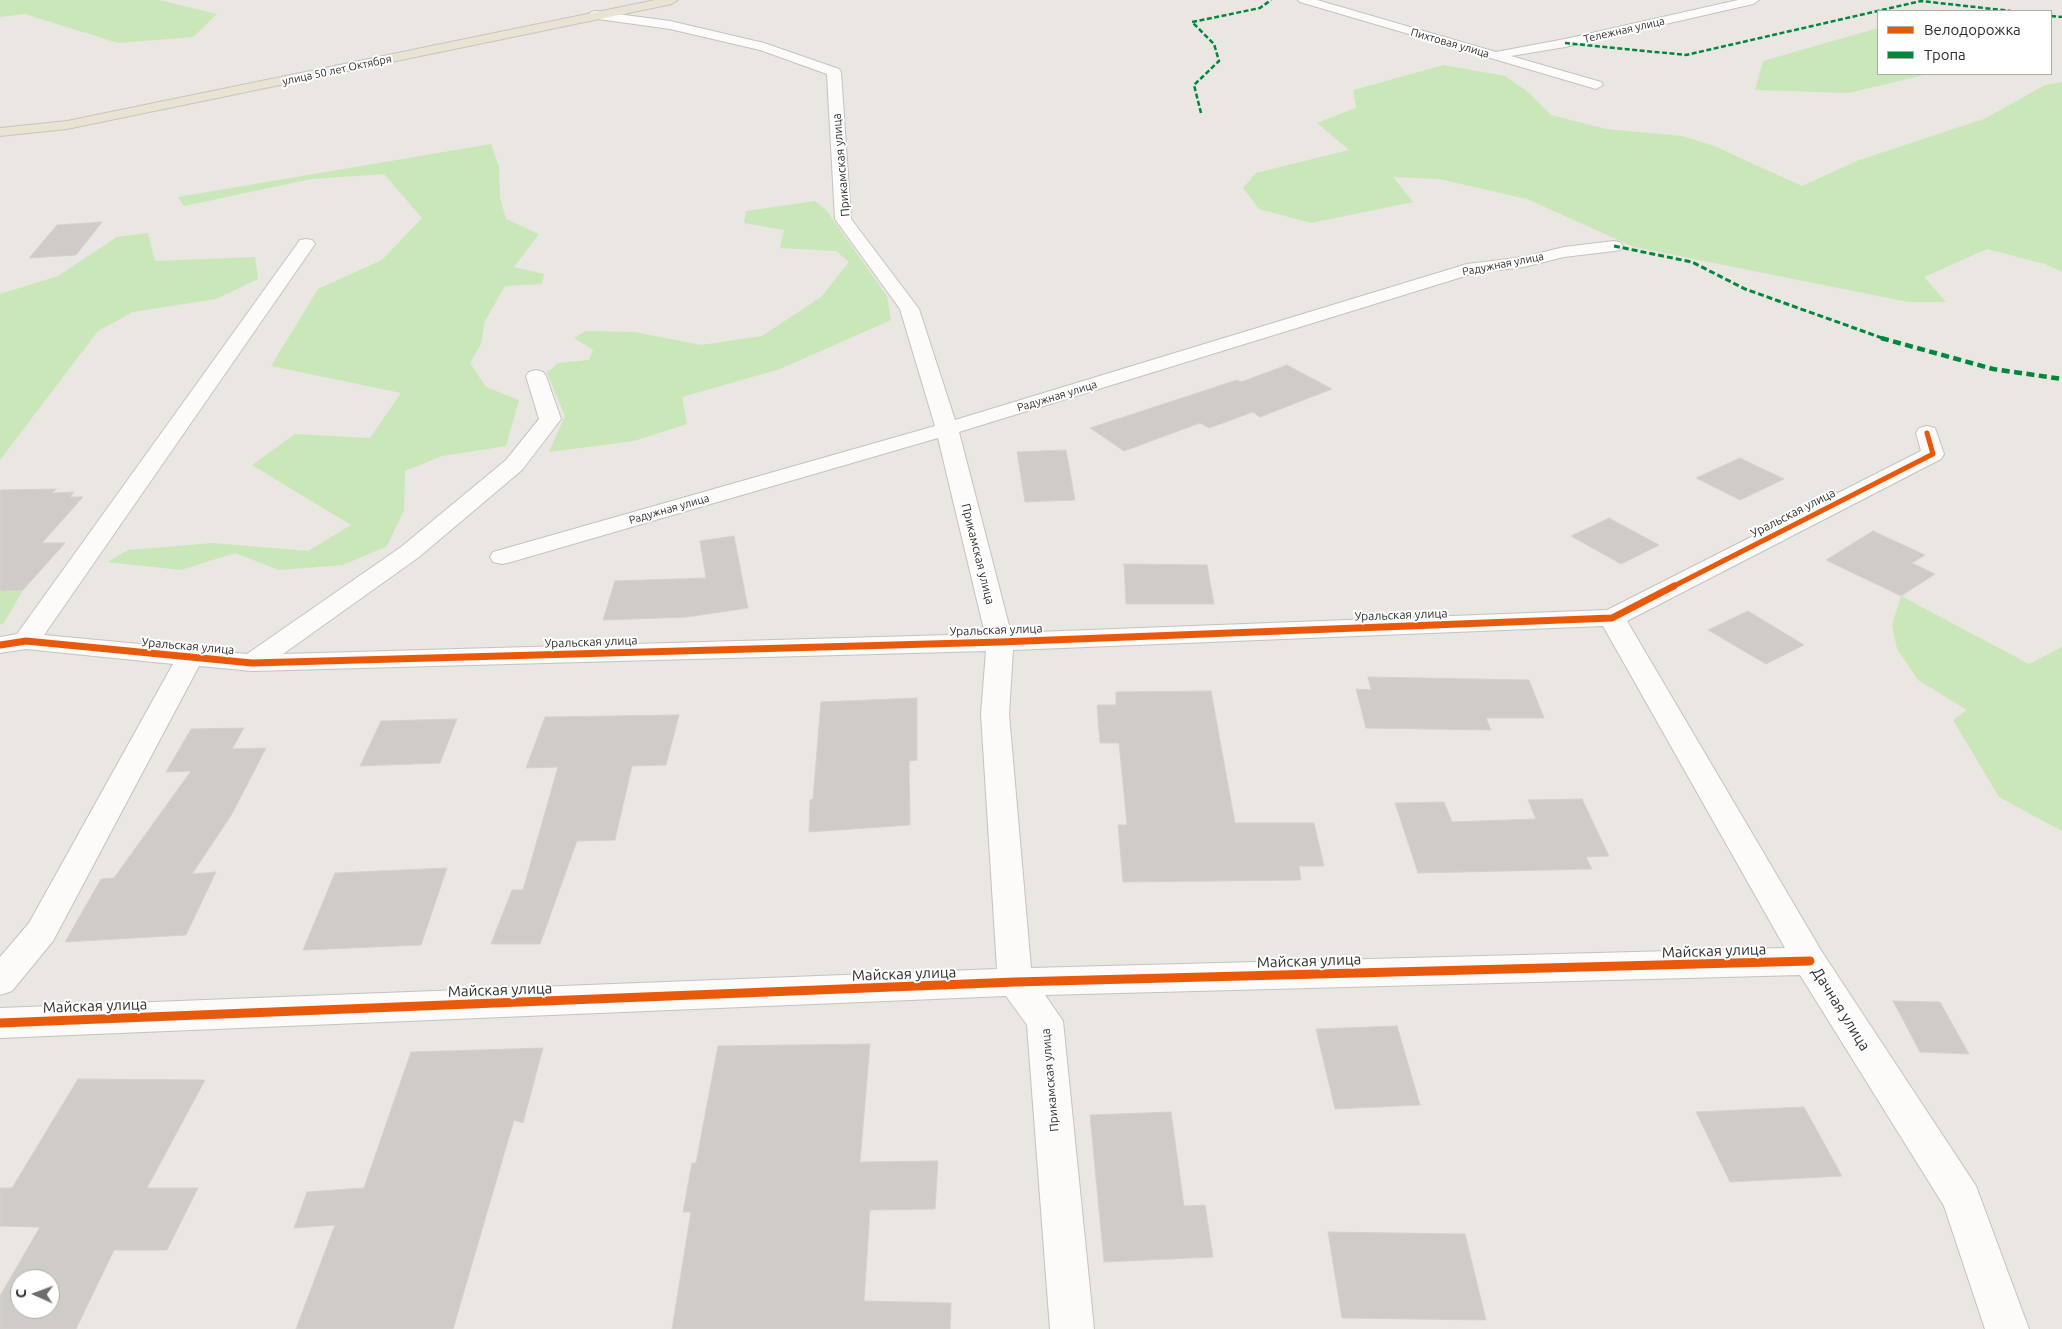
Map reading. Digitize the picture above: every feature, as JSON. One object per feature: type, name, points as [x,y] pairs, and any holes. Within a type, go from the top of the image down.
[{"type":"main road","name":"улица 50 лет Октября","points":[[0,132],[76,123],[672,0]]},
{"type":"street","name":"Пихтовая улица","points":[[1304,0],[1596,85]]},
{"type":"street","name":"Тележная улица","points":[[1494,56],[1565,44],[1753,0]]},
{"type":"street","name":"Прикамская улица","points":[[595,15],[670,25],[764,47],[834,72],[843,219],[908,309],[947,429],[1000,642],[995,714],[1014,982],[1045,1021],[1072,1329]]},
{"type":"street","points":[[26,641],[306,244]]},
{"type":"street","name":"Радужная улица","points":[[502,557],[947,429],[1473,268],[1524,262],[1564,252],[1614,246]]},
{"type":"street","points":[[252,662],[410,552],[514,465],[550,419],[536,376]]},
{"type":"street","name":"Уральская улица","points":[[0,645],[26,641],[252,662],[1000,642],[1612,618],[1933,454],[1927,433]]},
{"type":"street","name":"Дачная улица","points":[[1612,618],[1810,960],[1962,1200],[2007,1329]]},
{"type":"street","points":[[0,981],[41,932],[190,657]]},
{"type":"street","name":"Майская улица","points":[[0,1023],[1014,982],[1810,960]]},
{"type":"green space","points":[[0,0],[159,0],[217,14],[193,37],[118,43],[25,14],[0,17]]},
{"type":"green space","points":[[1877,28],[1877,75],[1924,75],[1849,93],[1755,90],[1763,61]]},
{"type":"green space","points":[[1444,65],[1505,76],[1528,92],[1551,115],[1606,129],[1682,136],[1714,146],[1802,186],[1859,160],[1984,119],[2045,85],[2062,82],[2062,272],[2045,264],[1987,249],[1924,277],[1946,302],[1908,302],[1634,247],[1527,199],[1439,179],[1393,177],[1413,202],[1311,223],[1259,209],[1243,188],[1256,173],[1349,150],[1317,123],[1356,108],[1353,90]]},
{"type":"green space","points":[[491,144],[499,167],[500,198],[506,219],[539,234],[514,267],[544,274],[542,284],[505,286],[485,321],[481,344],[470,363],[486,387],[519,400],[506,446],[442,456],[405,471],[404,510],[387,546],[343,565],[279,570],[235,553],[181,570],[107,562],[128,550],[213,543],[308,551],[351,525],[252,465],[295,434],[370,438],[401,393],[271,366],[318,289],[382,260],[422,218],[384,174],[311,179],[184,206],[178,197]]},
{"type":"green space","points":[[815,201],[826,210],[887,296],[891,320],[780,369],[682,397],[687,424],[634,441],[549,452],[565,416],[547,373],[558,363],[589,360],[593,350],[574,338],[586,331],[635,332],[701,345],[762,336],[821,297],[849,262],[836,251],[780,248],[784,230],[744,223],[746,211]]},
{"type":"green space","points":[[148,233],[155,261],[255,257],[258,279],[216,299],[133,312],[98,331],[0,460],[0,294],[58,276],[117,237]]},
{"type":"green space","points":[[23,590],[4,623],[0,625],[0,591]]},
{"type":"green space","points":[[1901,596],[2029,664],[2062,647],[2062,831],[1999,797],[1953,720],[1967,710],[1918,680],[1897,649],[1892,625]]},
{"type":"building","points":[[102,222],[76,255],[29,258],[57,225]]},
{"type":"building","points":[[1287,365],[1332,389],[1260,417],[1253,412],[1209,428],[1200,423],[1124,451],[1090,428],[1237,380],[1241,382]]},
{"type":"building","points":[[1066,450],[1075,500],[1025,502],[1017,452]]},
{"type":"building","points":[[1740,458],[1784,479],[1740,500],[1696,478]]},
{"type":"building","points":[[56,489],[52,493],[74,492],[70,497],[83,497],[42,543],[65,543],[23,590],[0,591],[0,490]]},
{"type":"building","points":[[1609,518],[1659,545],[1621,564],[1571,536]]},
{"type":"building","points":[[1873,531],[1925,555],[1912,563],[1935,574],[1901,596],[1826,560]]},
{"type":"building","points":[[734,536],[748,608],[687,617],[603,620],[615,581],[706,578],[700,541]]},
{"type":"building","points":[[1124,564],[1207,565],[1214,604],[1126,604]]},
{"type":"building","points":[[1748,611],[1804,645],[1766,664],[1708,630]]},
{"type":"building","points":[[1368,677],[1529,680],[1544,718],[1486,718],[1491,730],[1366,728],[1356,689],[1371,690]]},
{"type":"building","points":[[1211,691],[1235,823],[1314,823],[1324,866],[1299,866],[1301,880],[1123,882],[1118,825],[1127,825],[1119,743],[1100,743],[1097,705],[1116,705],[1116,692]]},
{"type":"building","points":[[917,698],[917,760],[909,761],[910,825],[809,832],[810,800],[813,799],[821,702]]},
{"type":"building","points":[[679,715],[666,765],[632,766],[615,840],[577,841],[540,944],[491,944],[512,890],[523,890],[558,767],[526,768],[545,717]]},
{"type":"building","points":[[457,719],[440,763],[360,766],[381,721]]},
{"type":"building","points":[[244,728],[232,749],[266,748],[232,814],[192,874],[216,872],[186,935],[65,942],[101,879],[114,878],[191,771],[166,772],[191,729]]},
{"type":"building","points":[[1582,799],[1609,856],[1586,857],[1592,869],[1418,873],[1395,803],[1444,802],[1452,822],[1536,819],[1528,800]]},
{"type":"building","points":[[447,868],[421,945],[303,950],[335,873]]},
{"type":"building","points":[[1893,1001],[1940,1002],[1969,1054],[1920,1052]]},
{"type":"building","points":[[1397,1026],[1420,1105],[1335,1109],[1316,1029]]},
{"type":"building","points":[[870,1044],[860,1162],[938,1161],[935,1209],[870,1210],[864,1301],[951,1303],[950,1329],[672,1329],[691,1212],[683,1212],[692,1163],[696,1163],[718,1046]]},
{"type":"building","points":[[543,1048],[523,1123],[514,1120],[453,1329],[296,1329],[335,1225],[294,1228],[307,1192],[364,1188],[411,1052]]},
{"type":"building","points":[[78,1079],[205,1080],[147,1188],[198,1188],[167,1250],[114,1250],[76,1329],[0,1329],[0,1296],[10,1279],[10,1319],[60,1319],[60,1269],[16,1269],[40,1227],[0,1226],[0,1188],[12,1188]]},
{"type":"building","points":[[1804,1107],[1842,1176],[1730,1182],[1696,1112]]},
{"type":"building","points":[[1171,1112],[1184,1206],[1205,1205],[1213,1257],[1104,1262],[1090,1115]]},
{"type":"building","points":[[1328,1232],[1465,1234],[1486,1320],[1342,1318]]},
{"type":"marked path","points":[[1201,113],[1194,85],[1219,61],[1214,44],[1192,22],[1260,8],[1271,0]]},
{"type":"marked path","points":[[1882,10],[1921,1],[2002,10]]},
{"type":"marked path","points":[[1565,43],[1686,55],[1877,11]]},
{"type":"marked path","points":[[2052,16],[2062,17]]},
{"type":"marked path","points":[[1614,246],[1692,262],[1745,289],[1878,337],[1993,369],[2062,379]]},
{"type":"cycle path","points":[[0,645],[26,641],[252,663],[1000,642],[1612,618],[1933,454],[1927,433]]},
{"type":"cycle path","points":[[0,1023],[1015,982],[1810,961]]}]
